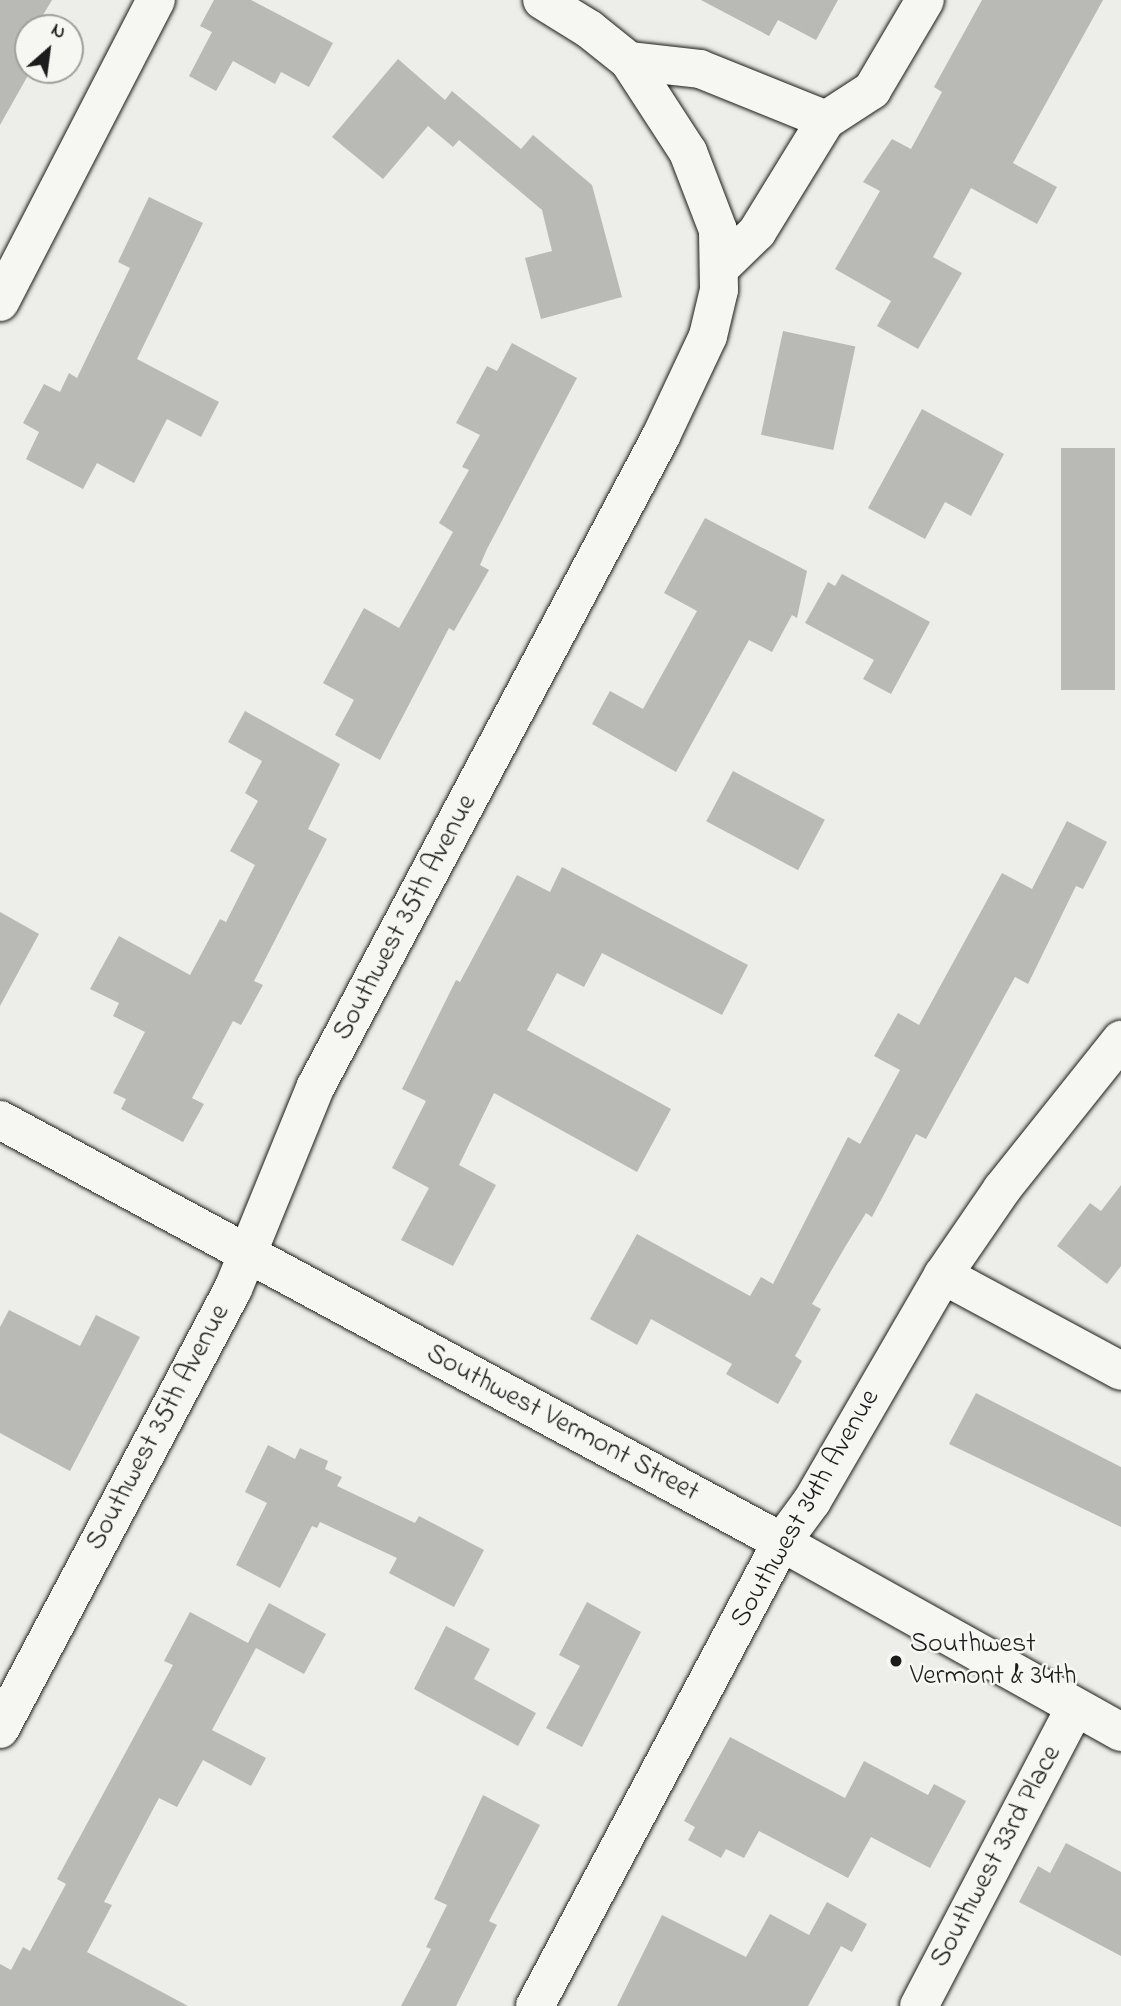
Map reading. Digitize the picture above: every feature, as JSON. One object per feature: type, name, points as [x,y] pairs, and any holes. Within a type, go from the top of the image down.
[{"type":"street","points":[[0,302],[156,0]]},
{"type":"street","name":"Southwest 35th Avenue","points":[[0,1729],[233,1289],[322,1074],[693,371],[708,336],[720,268],[718,230],[708,197],[672,122],[629,61],[590,29],[542,0]]},
{"type":"street","points":[[720,268],[757,232],[825,120],[872,90],[925,0]]},
{"type":"street","points":[[629,61],[700,69],[825,120]]},
{"type":"street","name":"Southwest 34th Avenue","points":[[535,2006],[781,1543],[812,1501],[943,1275],[1002,1189],[1121,1040]]},
{"type":"street","name":"Southwest Vermont Street","points":[[0,1120],[781,1543],[1121,1732]]},
{"type":"street","points":[[943,1275],[1121,1371]]},
{"type":"street","name":"Southwest 33rd Place","points":[[919,2006],[1075,1707]]},
{"type":"building","points":[[0,0],[52,0],[44,14],[14,14],[14,84],[23,84],[0,125]]},
{"type":"building","points":[[214,0],[251,0],[333,43],[309,87],[281,72],[275,84],[233,61],[216,91],[189,76],[212,32],[200,26]]},
{"type":"building","points":[[701,0],[838,0],[816,40],[778,20],[769,36]]},
{"type":"building","points":[[982,0],[1103,0],[1013,163],[1057,187],[1037,224],[971,188],[933,257],[962,273],[918,349],[877,326],[891,301],[835,269],[880,191],[863,182],[892,139],[911,149],[942,92],[934,87]]},
{"type":"building","points":[[398,59],[445,100],[452,91],[521,149],[533,135],[592,185],[622,297],[541,319],[525,258],[552,251],[542,210],[459,140],[453,147],[428,126],[383,179],[332,137]]},
{"type":"building","points":[[149,197],[203,223],[137,359],[219,402],[201,437],[167,419],[134,483],[97,463],[83,489],[26,459],[39,432],[23,423],[44,384],[60,392],[69,373],[77,378],[130,268],[118,262]]},
{"type":"building","points":[[783,331],[855,346],[833,450],[761,435]]},
{"type":"building","points":[[512,343],[577,378],[487,549],[480,565],[489,570],[454,631],[449,628],[380,760],[335,735],[354,700],[323,683],[364,608],[399,628],[453,532],[439,523],[469,470],[462,467],[480,435],[456,423],[487,366],[497,371]]},
{"type":"building","points":[[922,409],[1004,454],[971,516],[945,502],[925,539],[868,508]]},
{"type":"building","points":[[1061,448],[1115,448],[1115,690],[1061,690]]},
{"type":"building","points":[[705,518],[807,571],[797,618],[792,615],[772,652],[749,640],[676,772],[592,724],[610,691],[643,709],[697,611],[664,593]]},
{"type":"building","points":[[842,574],[930,622],[891,694],[863,679],[874,660],[805,623],[828,582],[835,586]]},
{"type":"building","points":[[245,711],[340,764],[308,829],[327,839],[254,981],[263,985],[241,1025],[233,1021],[192,1098],[204,1104],[183,1142],[121,1109],[126,1099],[113,1093],[145,1032],[113,1016],[119,1003],[90,989],[119,936],[190,975],[220,919],[226,922],[255,865],[230,851],[258,801],[245,793],[262,761],[228,742]]},
{"type":"building","points":[[733,771],[825,820],[798,870],[706,821]]},
{"type":"building","points":[[1067,821],[1107,842],[1083,889],[1076,886],[1028,984],[1015,977],[926,1139],[916,1134],[872,1217],[866,1213],[845,1247],[812,1304],[821,1309],[795,1356],[802,1361],[778,1404],[726,1374],[732,1364],[651,1319],[637,1345],[590,1319],[637,1234],[750,1296],[761,1277],[773,1284],[848,1137],[860,1144],[900,1070],[874,1056],[898,1013],[919,1025],[1002,873],[1032,889]]},
{"type":"building","points":[[562,867],[748,965],[722,1015],[602,953],[584,987],[557,973],[527,1030],[671,1109],[637,1172],[494,1093],[459,1165],[496,1185],[453,1266],[401,1240],[429,1188],[392,1168],[426,1101],[402,1089],[456,980],[460,982],[517,875],[550,892]]},
{"type":"building","points":[[0,912],[39,934],[0,1006]]},
{"type":"building","points":[[1121,1185],[1121,1266],[1107,1284],[1057,1246],[1090,1203],[1101,1211]]},
{"type":"building","points":[[9,1310],[80,1346],[96,1315],[140,1337],[70,1471],[0,1433],[0,1327]]},
{"type":"building","points":[[976,1393],[1121,1467],[1121,1527],[949,1444]]},
{"type":"building","points":[[268,1445],[295,1459],[300,1448],[328,1461],[325,1469],[342,1477],[337,1486],[415,1523],[419,1516],[484,1550],[454,1607],[389,1573],[397,1558],[320,1522],[317,1528],[312,1526],[280,1588],[236,1565],[267,1503],[245,1492]]},
{"type":"building","points":[[587,1602],[641,1632],[582,1747],[546,1728],[580,1666],[559,1655]]},
{"type":"building","points":[[269,1603],[326,1634],[304,1674],[256,1648],[212,1730],[266,1758],[251,1786],[203,1760],[177,1807],[159,1798],[104,1902],[112,1905],[87,1952],[188,2006],[0,2006],[0,1964],[11,1970],[23,1947],[30,1951],[66,1884],[57,1879],[173,1665],[164,1661],[190,1612],[248,1643]]},
{"type":"building","points":[[446,1626],[490,1649],[474,1679],[536,1713],[518,1746],[414,1689]]},
{"type":"building","points":[[730,1737],[845,1798],[864,1761],[928,1795],[934,1784],[966,1801],[930,1868],[871,1837],[848,1878],[759,1831],[744,1858],[726,1849],[721,1858],[688,1840],[695,1827],[684,1821]]},
{"type":"building","points":[[483,1795],[540,1825],[489,1921],[497,1925],[456,2006],[401,2006],[431,1949],[426,1947],[447,1905],[434,1899]]},
{"type":"building","points":[[1066,1843],[1121,1872],[1121,1956],[1019,1902],[1038,1866],[1050,1873]]},
{"type":"building","points":[[827,1902],[867,1924],[852,1952],[841,1946],[808,2006],[617,2006],[662,1915],[746,1957],[770,1914],[809,1935]]},
{"type":"place","name":"Southwest Vermont & 34th","points":[[896,1661]]}]
